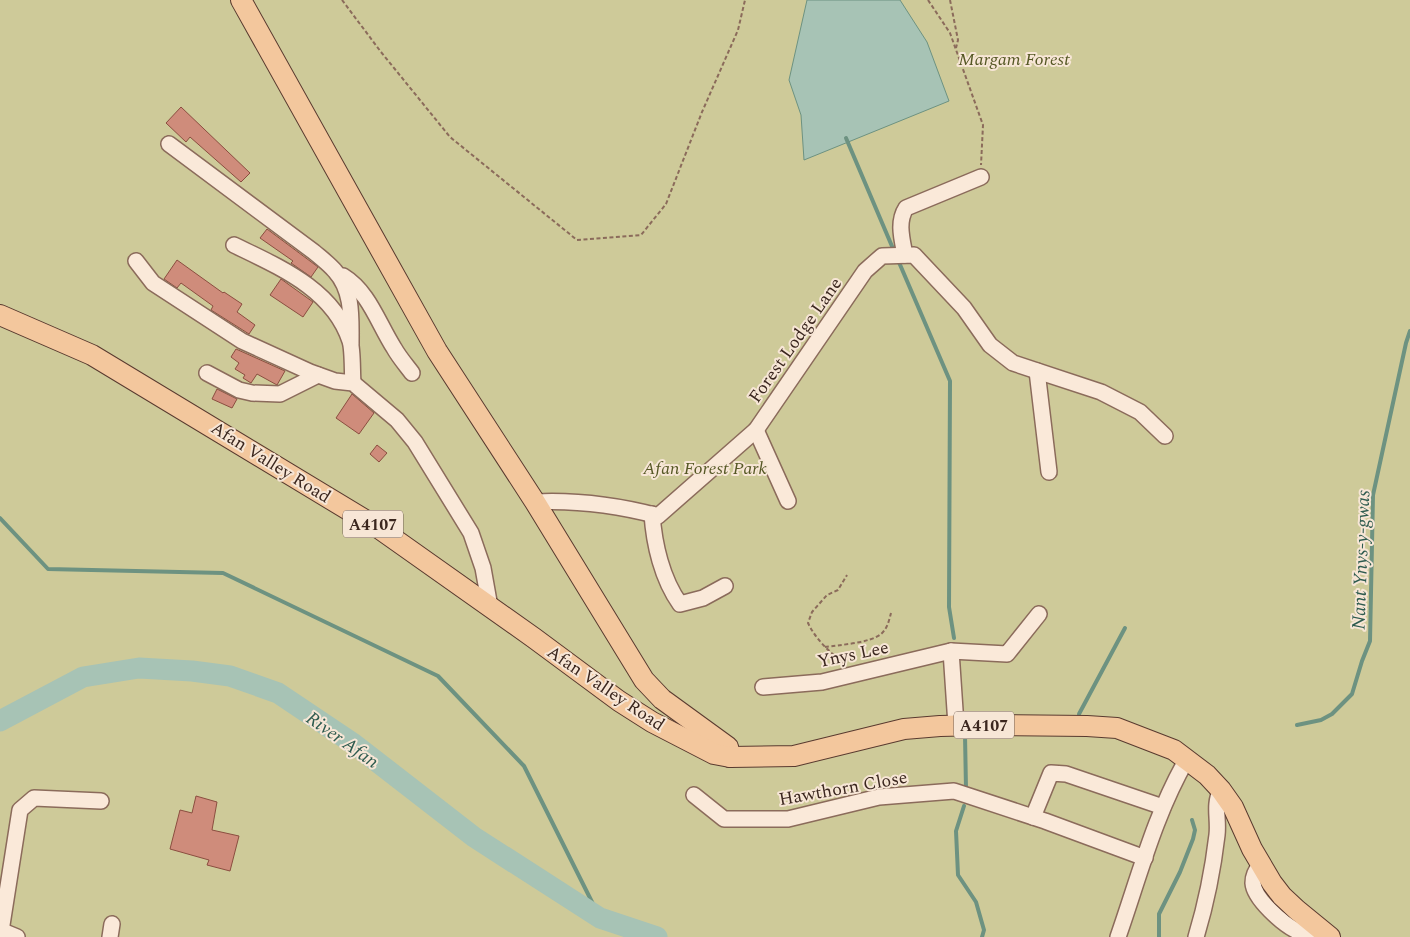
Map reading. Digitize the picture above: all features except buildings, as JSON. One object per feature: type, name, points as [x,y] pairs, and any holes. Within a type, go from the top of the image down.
[{"type":"main road","points":[[241,0],[437,351],[535,502],[644,680],[662,699],[728,747],[730,757]]},
{"type":"main road","name":"Afan Valley Road","points":[[0,315],[92,354],[204,421],[380,529],[490,606],[619,701],[652,722],[714,754],[730,757]]},
{"type":"main road","name":"A4107","points":[[730,757],[794,756],[904,729],[956,726],[1087,726],[1117,728],[1165,746],[1187,759],[1208,776],[1222,790],[1233,807],[1260,865],[1282,896],[1325,933]]},
{"type":"street","points":[[169,144],[314,252],[336,271],[352,281],[368,300],[394,349],[412,373]]},
{"type":"street","points":[[981,177],[906,208],[902,214],[899,255],[914,255],[964,308],[990,345],[1013,363],[1101,392],[1140,412],[1166,436]]},
{"type":"street","points":[[234,245],[310,285],[328,302],[351,342]]},
{"type":"street","name":"Forest Lodge Lane","points":[[652,514],[658,516],[756,430],[865,271],[882,256],[899,255]]},
{"type":"street","points":[[136,261],[153,283],[242,341],[318,375],[334,381],[352,383],[397,420],[415,442],[471,533],[483,568],[490,606]]},
{"type":"street","points":[[336,271],[348,292],[351,313],[352,383]]},
{"type":"street","points":[[1038,371],[1049,472]]},
{"type":"street","points":[[207,373],[239,390],[252,393],[280,394],[318,375]]},
{"type":"street","name":"Forest Lodge Lane","points":[[756,430],[788,501]]},
{"type":"street","points":[[535,502],[566,501],[626,508],[652,514],[656,552],[674,596],[680,604],[703,598],[725,586]]},
{"type":"street","name":"Ynys Lee","points":[[763,686],[822,682],[951,652],[1007,654],[1040,614]]},
{"type":"street","points":[[951,652],[956,726]]},
{"type":"street","points":[[1118,937],[1163,807],[1187,759]]},
{"type":"street","points":[[1033,817],[1051,773],[1066,774],[1163,807]]},
{"type":"street","points":[[1196,937],[1214,857],[1218,832],[1216,804],[1222,790]]},
{"type":"street","name":"Hawthorn Close","points":[[694,795],[724,819],[788,819],[879,797],[954,791],[1033,817],[1145,858]]},
{"type":"street","points":[[17,937],[1,930],[20,810],[34,798],[101,801]]},
{"type":"path","points":[[342,0],[381,52],[450,136],[577,240],[641,235],[666,204],[702,112],[738,30],[746,0]]},
{"type":"path","points":[[928,0],[950,33],[983,124],[981,177]]},
{"type":"path","points":[[950,0],[958,40],[956,48]]},
{"type":"path","points":[[847,574],[838,590],[827,595],[812,612],[808,624],[812,632],[825,646],[855,674]]},
{"type":"path","points":[[825,646],[863,640],[880,635],[887,627],[891,613]]},
{"type":"green space","name":"Afan Forest Park","points":[[0,0],[1410,0],[1410,937],[0,937]]},
{"type":"shaded area","points":[[807,0],[900,0],[927,42],[949,101],[804,160],[801,115],[789,80]]},
{"type":"waterway","points":[[846,138],[894,251]]},
{"type":"waterway","points":[[898,260],[950,381],[949,607],[954,638]]},
{"type":"waterway","name":"Nant Ynys-y-gwas","points":[[1297,725],[1321,720],[1332,714],[1352,694],[1370,641],[1373,495],[1410,331]]},
{"type":"waterway","points":[[0,518],[48,569],[223,573],[438,676],[524,766],[600,918]]},
{"type":"waterway","points":[[1079,714],[1125,628]]},
{"type":"waterway","name":"River Afan","points":[[0,721],[83,677],[139,668],[192,671],[230,676],[278,693],[354,744],[474,837],[600,918],[657,937]]},
{"type":"waterway","points":[[965,735],[966,789]]},
{"type":"waterway","points":[[964,806],[956,831],[958,875],[976,902],[984,930],[982,937]]},
{"type":"waterway","points":[[1159,937],[1159,914],[1180,872],[1193,839],[1195,830],[1192,820]]},
{"type":"park label","name":"Margam Forest","points":[[1014,59]]}]
